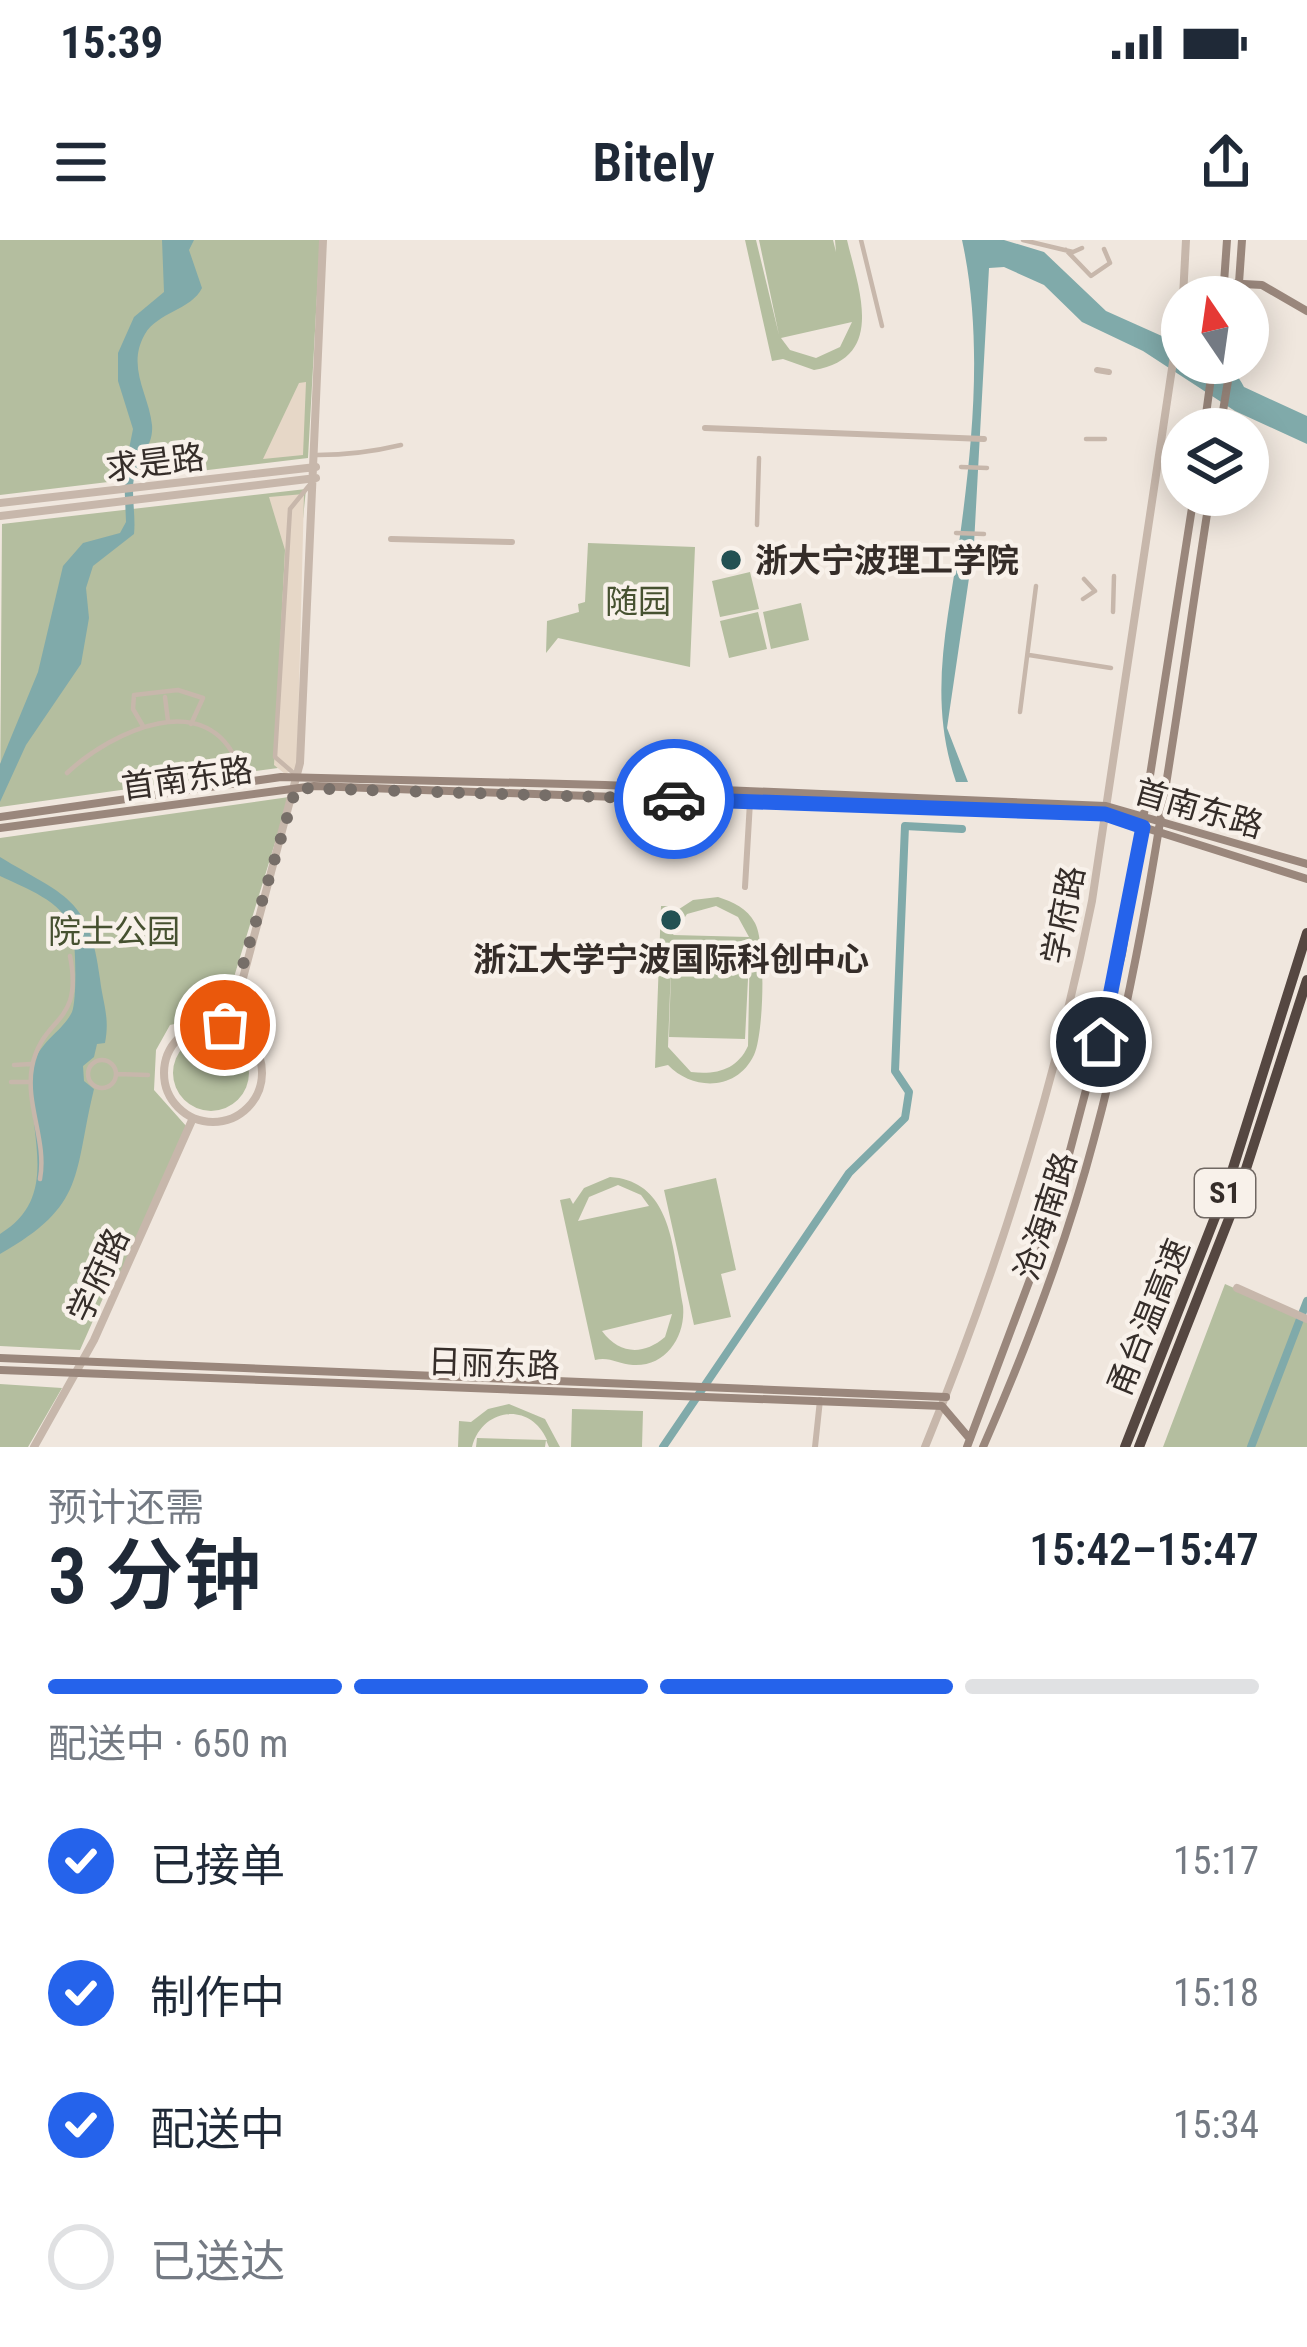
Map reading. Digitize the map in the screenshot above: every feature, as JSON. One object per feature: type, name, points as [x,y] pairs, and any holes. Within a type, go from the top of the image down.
[{"type":"highway","name":"甬台温高速","points":[[1124,1447],[1228,1184],[1307,932]]},
{"type":"highway","name":"甬台温高速","points":[[1139,1447],[1234,1206],[1307,980]]},
{"type":"main road","points":[[1225,276],[1227,240]]},
{"type":"main road","points":[[1240,276],[1242,240]]},
{"type":"main road","points":[[1269,289],[1307,311]]},
{"type":"main road","name":"沧海南路","points":[[969,1443],[1014,1330],[1075,1146],[1122,954],[1191,516]]},
{"type":"main road","name":"沧海南路","points":[[983,1447],[1043,1300],[1095,1139],[1158,826],[1207,516]]},
{"type":"main road","name":"首南东路","points":[[0,816],[298,776],[1106,810],[1307,864]]},
{"type":"main road","name":"首南东路","points":[[0,828],[296,788],[1106,810]]},
{"type":"main road","name":"首南东路","points":[[1158,826],[1307,879]]},
{"type":"main road","name":"日丽东路","points":[[0,1358],[683,1389],[707,1395],[944,1401]]},
{"type":"main road","name":"日丽东路","points":[[0,1370],[683,1389],[713,1385],[944,1401]]},
{"type":"main road","points":[[944,1401],[969,1443]]},
{"type":"street","points":[[225,1025],[298,776],[316,472],[323,240]]},
{"type":"street","points":[[861,240],[882,326]]},
{"type":"street","points":[[1023,240],[1066,250],[1082,248]]},
{"type":"street","name":"学府路","points":[[1184,276],[1186,240]]},
{"type":"street","points":[[1066,250],[1090,276],[1110,263],[1104,249]]},
{"type":"street","points":[[1097,370],[1109,372]]},
{"type":"street","name":"学府路","points":[[925,1447],[1003,1244],[1049,1091],[1106,810],[1171,384]]},
{"type":"street","points":[[705,428],[984,439]]},
{"type":"street","points":[[1086,439],[1105,439]]},
{"type":"street","points":[[316,455],[354,455],[363,449],[400,445]]},
{"type":"street","points":[[758,525],[759,458]]},
{"type":"street","points":[[961,467],[984,468]]},
{"type":"street","points":[[298,776],[275,757],[281,644],[290,508],[316,472]]},
{"type":"street","name":"求是路","points":[[0,503],[316,472]]},
{"type":"street","name":"求是路","points":[[0,516],[316,472]]},
{"type":"street","points":[[1141,511],[1152,511]]},
{"type":"street","points":[[956,533],[981,534]]},
{"type":"street","points":[[391,538],[512,542]]},
{"type":"street","points":[[1113,612],[1114,576]]},
{"type":"street","points":[[1084,579],[1095,591]]},
{"type":"street","points":[[1020,712],[1036,586]]},
{"type":"street","points":[[1083,598],[1095,591],[1113,592]]},
{"type":"street","points":[[1030,655],[1111,668]]},
{"type":"street","points":[[143,726],[133,709],[134,694],[154,689],[164,695]]},
{"type":"street","points":[[164,695],[178,690],[202,698],[191,724]]},
{"type":"street","points":[[164,695],[168,721]]},
{"type":"street","points":[[67,773],[109,742],[143,726],[168,721],[191,724],[224,740],[239,767]]},
{"type":"street","points":[[746,887],[750,802]]},
{"type":"street","points":[[40,1179],[43,1155],[28,1082],[31,1064],[71,1007],[76,985],[70,956]]},
{"type":"street","points":[[225,1025],[255,1047],[262,1072],[260,1088],[252,1103],[225,1120],[193,1118],[167,1093],[166,1057],[189,1029],[225,1025]]},
{"type":"street","points":[[116,1075],[110,1062],[100,1059],[87,1072],[89,1081],[100,1088],[116,1075],[148,1075]]},
{"type":"street","points":[[14,1065],[31,1064]]},
{"type":"street","points":[[11,1082],[28,1082]]},
{"type":"street","name":"学府路","points":[[34,1447],[82,1361],[193,1118]]},
{"type":"street","points":[[1237,1288],[1307,1319]]},
{"type":"street","points":[[815,1447],[820,1400]]},
{"type":"green space","points":[[0,240],[320,240],[308,458],[0,495]]},
{"type":"green space","points":[[745,240],[756,240],[779,335],[759,240],[833,240],[836,252],[835,240],[847,240],[862,319],[851,352],[837,363],[814,370],[783,359],[772,361]],"holes":[[[852,322],[840,347],[816,358],[790,350],[781,338]]]},
{"type":"green space","points":[[306,489],[278,768],[0,807],[2,524]]},
{"type":"green space","name":"随园","points":[[588,543],[695,547],[690,667],[558,638],[546,653],[547,621],[579,612],[578,604],[585,602]]},
{"type":"green space","points":[[750,572],[759,609],[720,617],[712,581]]},
{"type":"green space","points":[[801,603],[809,640],[771,649],[763,612]]},
{"type":"green space","points":[[758,612],[767,649],[729,658],[720,621]]},
{"type":"green space","name":"院士公园","points":[[289,797],[223,1013],[170,1025],[156,1050],[154,1090],[187,1127],[122,1272],[115,1271],[80,1350],[0,1346],[0,838]]},
{"type":"green space","points":[[718,897],[744,910],[755,923],[761,949],[762,1009],[754,1055],[737,1075],[714,1083],[690,1079],[668,1065],[655,1068],[661,906],[672,906],[673,913],[693,900]],"holes":[[[716,906],[738,917],[749,937],[673,935],[687,914]],[[672,939],[669,1037],[745,1039],[750,939],[748,1046],[725,1069],[691,1072],[668,1047]]]},
{"type":"green space","points":[[211,1035],[238,1046],[249,1073],[238,1100],[211,1111],[184,1100],[173,1073],[184,1046]]},
{"type":"green space","points":[[610,1177],[631,1182],[659,1206],[667,1224],[683,1317],[672,1348],[655,1361],[633,1365],[595,1360],[560,1200],[570,1198],[573,1204],[584,1188]],"holes":[[[618,1185],[641,1195],[649,1206],[578,1221],[589,1197]],[[672,1314],[665,1337],[640,1350],[624,1348],[602,1331]]]},
{"type":"green space","points":[[716,1178],[736,1270],[721,1274],[731,1317],[694,1325],[664,1190]]},
{"type":"green space","points":[[1225,1284],[1307,1320],[1307,1447],[1163,1447]]},
{"type":"green space","points":[[0,1384],[62,1388],[28,1447],[0,1447]]},
{"type":"green space","points":[[509,1404],[545,1419],[560,1447],[549,1447],[546,1440],[545,1447],[476,1447],[477,1438],[547,1440],[530,1419],[507,1414],[486,1424],[477,1434],[472,1447],[458,1447],[459,1421],[471,1422],[488,1409]]},
{"type":"green space","points":[[572,1409],[643,1411],[642,1447],[571,1447]]},
{"type":"shaded area","points":[[306,382],[303,455],[263,459],[299,383]]},
{"type":"shaded area","points":[[304,494],[297,768],[285,774],[274,765],[285,550],[269,497]]},
{"type":"water","points":[[162,240],[194,240],[189,250],[202,288],[151,327],[140,346],[138,369],[152,433],[134,477],[134,534],[93,566],[86,588],[89,618],[81,664],[26,745],[0,802],[0,764],[38,672],[63,566],[83,543],[120,533],[126,522],[124,474],[133,429],[118,381],[118,353],[134,317],[164,292]]},
{"type":"water","points":[[962,240],[1004,240],[1044,252],[1106,311],[1161,336],[1161,363],[1082,322],[1044,285],[1004,267],[989,268],[974,544],[947,728],[968,782],[956,782],[947,751],[941,690],[974,388]]},
{"type":"water","points":[[1194,384],[1242,384],[1307,416],[1307,444],[1269,427],[1269,408],[1230,408]]},
{"type":"water","points":[[0,857],[57,891],[81,915],[95,952],[107,1026],[105,1043],[97,1044],[94,1057],[83,1066],[84,1081],[94,1089],[72,1185],[48,1220],[0,1254],[0,1234],[20,1217],[32,1198],[37,1178],[34,1064],[72,1012],[75,971],[67,920],[42,897],[0,876]]},
{"type":"waterway","points":[[663,1447],[849,1173],[905,1118],[909,1092],[895,1071],[905,826],[962,829]]},
{"type":"waterway","points":[[1251,1447],[1307,1301]]},
{"type":"way so far","points":[[225,1025],[243,978],[296,788],[674,799]]},
{"type":"place","name":"浙大宁波理工学院","points":[[731,560]]},
{"type":"place","name":"浙江大学宁波国际科创中心","points":[[671,920]]},
{"type":"route","points":[[674,799],[1105,814],[1143,827],[1122,954],[1101,1042]]}]
